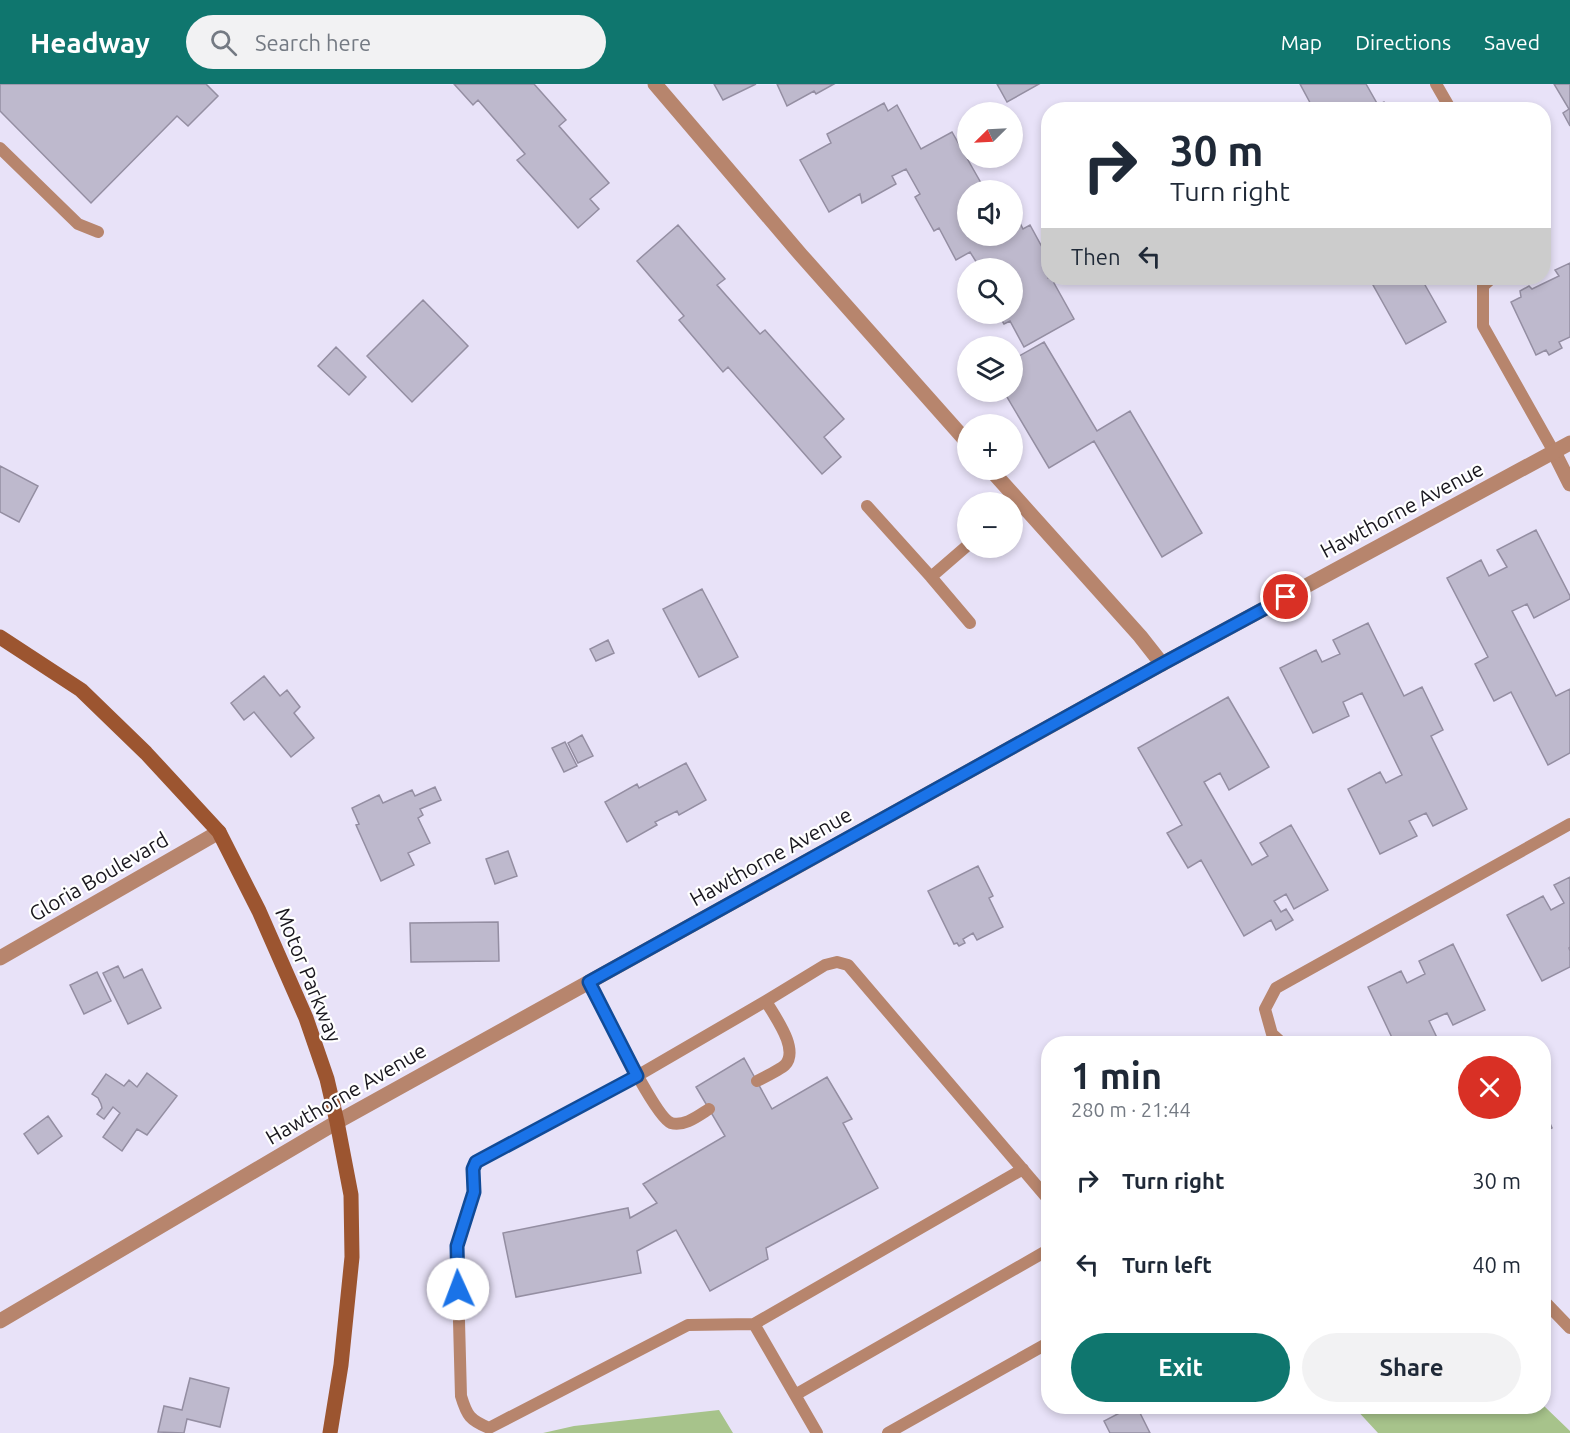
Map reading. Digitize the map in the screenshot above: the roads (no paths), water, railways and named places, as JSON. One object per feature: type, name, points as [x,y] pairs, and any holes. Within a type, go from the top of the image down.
[{"type":"main road","name":"Motor Parkway","points":[[0,637],[81,690],[146,753],[219,832],[260,911],[306,1018],[327,1079],[351,1195],[352,1257],[341,1365],[330,1433]]},
{"type":"street","points":[[655,84],[801,255],[957,431]]},
{"type":"street","name":"Hawthorne Avenue","points":[[0,1322],[337,1122],[1162,664],[1570,443]]},
{"type":"street","points":[[1554,452],[1570,484]]},
{"type":"street","points":[[1023,511],[1140,636],[1162,664]]},
{"type":"street","name":"Gloria Boulevard","points":[[0,958],[219,832]]},
{"type":"lane","points":[[1436,84],[1446,102]]},
{"type":"lane","points":[[0,148],[78,224],[98,232]]},
{"type":"lane","points":[[1484,285],[1483,326],[1554,452]]},
{"type":"lane","points":[[867,506],[970,623]]},
{"type":"lane","points":[[931,577],[957,555]]},
{"type":"lane","points":[[1274,1036],[1264,1009],[1276,988],[1570,824]]},
{"type":"lane","points":[[1023,1169],[754,1324],[688,1325],[489,1428],[477,1423],[466,1412],[461,1396],[457,1246],[474,1192],[473,1169],[476,1162],[637,1076],[825,965],[837,962],[848,965],[1023,1169],[1041,1191]]},
{"type":"lane","points":[[589,982],[637,1076],[669,1123],[682,1125],[709,1109]]},
{"type":"lane","points":[[757,1081],[785,1065],[791,1053],[789,1042],[766,1001]]},
{"type":"lane","points":[[795,1395],[1041,1254]]},
{"type":"lane","points":[[1551,1308],[1570,1328]]},
{"type":"lane","points":[[754,1324],[817,1433]]},
{"type":"lane","points":[[888,1433],[1041,1347]]}]
